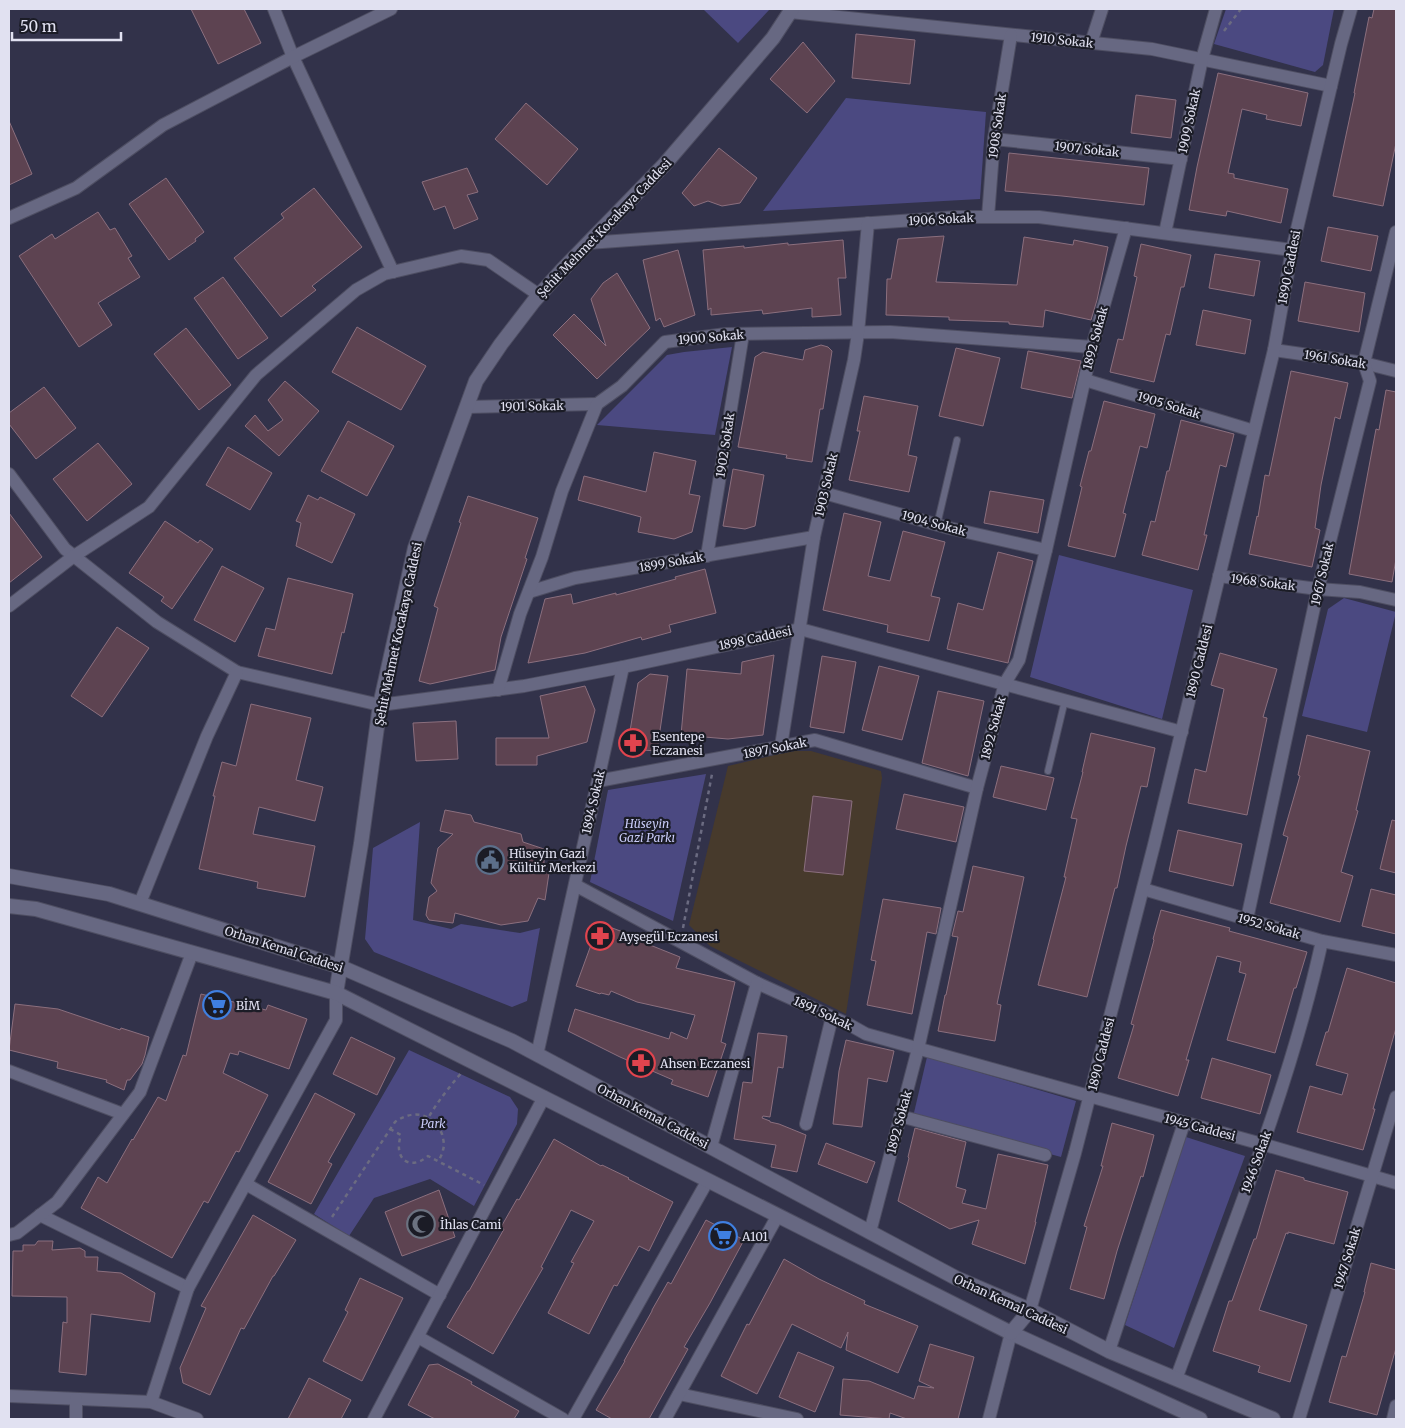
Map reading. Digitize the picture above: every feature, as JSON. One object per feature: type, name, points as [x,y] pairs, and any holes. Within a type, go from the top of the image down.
[{"type":"main road","name":"Şehit Mehmet Kocakaya Caddesi","points":[[336,993],[361,844],[380,705],[414,548],[476,381],[501,344],[539,295],[664,165],[773,38],[791,10]]},
{"type":"main road","name":"Orhan Kemal Caddesi","points":[[9,876],[109,894],[341,967],[503,1038],[956,1278],[1030,1310],[1109,1351],[1273,1419]]},
{"type":"main road","name":"Orhan Kemal Caddesi","points":[[9,906],[36,909],[336,993],[1011,1333],[1200,1419]]},
{"type":"main road","points":[[1011,1333],[1030,1310]]},
{"type":"street","points":[[274,9],[293,57],[393,272]]},
{"type":"street","points":[[9,218],[76,188],[163,125],[293,57],[391,9]]},
{"type":"street","points":[[1091,43],[1102,9]]},
{"type":"street","name":"1909 Sokak","points":[[1165,233],[1202,59],[1216,9]]},
{"type":"street","name":"1890 Caddesi","points":[[1030,1310],[1076,1153],[1143,890],[1274,350],[1292,250],[1341,44],[1352,9]]},
{"type":"street","name":"1910 Sokak","points":[[791,10],[1152,49],[1331,86]]},
{"type":"street","name":"1908 Sokak","points":[[988,217],[994,139],[1011,35]]},
{"type":"street","name":"1907 Sokak","points":[[994,139],[1181,159]]},
{"type":"street","name":"1906 Sokak","points":[[588,243],[957,217],[1040,217],[1292,250]]},
{"type":"street","name":"1903 Sokak","points":[[781,746],[814,537],[854,360],[868,223]]},
{"type":"street","name":"1892 Sokak","points":[[870,1232],[918,1049],[977,788],[1005,683],[1019,660],[1092,347],[1126,228]]},
{"type":"street","name":"1967 Sokak","points":[[1247,919],[1318,589],[1370,381],[1364,362],[1396,232]]},
{"type":"street","points":[[9,606],[74,556],[149,508],[256,375],[356,290],[384,274],[461,256],[488,260],[539,295]]},
{"type":"street","name":"1900 Sokak","points":[[597,404],[622,386],[665,342],[726,334],[890,332],[1092,347]]},
{"type":"street","name":"1902 Sokak","points":[[707,556],[743,334]]},
{"type":"street","name":"1961 Sokak","points":[[1274,350],[1364,362],[1396,370]]},
{"type":"street","name":"1905 Sokak","points":[[1085,380],[1254,431]]},
{"type":"street","points":[[498,690],[520,614],[562,491],[597,404]]},
{"type":"street","name":"1901 Sokak","points":[[467,407],[597,404]]},
{"type":"street","points":[[9,474],[65,549],[157,622],[237,672],[380,705]]},
{"type":"street","name":"1904 Sokak","points":[[824,493],[937,525],[1046,550]]},
{"type":"street","name":"1899 Sokak","points":[[529,592],[575,578],[814,537]]},
{"type":"street","name":"1968 Sokak","points":[[1219,576],[1318,589],[1360,592],[1396,600]]},
{"type":"street","name":"1898 Caddesi","points":[[380,705],[524,686],[800,629],[1182,732]]},
{"type":"street","name":"1894 Sokak","points":[[536,1055],[623,667]]},
{"type":"street","points":[[140,903],[207,736],[237,672]]},
{"type":"street","name":"1897 Sokak","points":[[598,781],[815,740],[977,788]]},
{"type":"street","name":"1891 Sokak","points":[[574,885],[757,982],[866,1034],[1090,1097]]},
{"type":"street","name":"1952 Sokak","points":[[1143,890],[1322,941],[1396,955]]},
{"type":"street","name":"1946 Sokak","points":[[1176,1379],[1274,1115],[1311,990],[1322,941]]},
{"type":"street","points":[[9,1235],[17,1233],[57,1202],[140,1092],[192,953]]},
{"type":"street","points":[[711,1147],[757,982]]},
{"type":"street","points":[[151,1402],[188,1288],[336,1020],[336,993]]},
{"type":"street","points":[[806,1124],[832,1017]]},
{"type":"street","points":[[9,1070],[124,1114]]},
{"type":"street","points":[[374,1419],[544,1097]]},
{"type":"street","name":"1945 Caddesi","points":[[1090,1097],[1396,1183]]},
{"type":"street","name":"1947 Sokak","points":[[1299,1419],[1396,1097]]},
{"type":"street","points":[[900,1116],[1046,1155]]},
{"type":"street","points":[[1109,1351],[1184,1123]]},
{"type":"street","points":[[573,1419],[708,1180]]},
{"type":"street","points":[[246,1184],[440,1295]]},
{"type":"street","points":[[40,1215],[188,1288]]},
{"type":"street","points":[[665,1419],[778,1216]]},
{"type":"street","points":[[989,1419],[1011,1333]]},
{"type":"street","points":[[418,1337],[563,1419]]},
{"type":"street","points":[[679,1394],[797,1419]]},
{"type":"street","points":[[9,1396],[151,1402],[197,1419]]},
{"type":"street","points":[[76,1399],[76,1419]]},
{"type":"street","points":[[1392,1419],[1396,1406]]},
{"type":"lane","points":[[937,525],[957,440]]},
{"type":"lane","points":[[1048,771],[1065,700]]},
{"type":"path","points":[[680,942],[715,759]]},
{"type":"path","points":[[422,1130],[428,1117],[446,1090],[471,1061]]},
{"type":"path","points":[[324,1229],[395,1122],[409,1114],[419,1114],[428,1117],[436,1123],[444,1139],[444,1149],[439,1161]]},
{"type":"path","points":[[390,1129],[401,1135],[398,1150],[402,1158],[407,1161],[420,1162],[428,1156],[495,1190]]},
{"type":"shaded area","points":[[792,751],[811,751],[881,771],[882,778],[846,1014],[710,946],[689,925],[728,766]]},
{"type":"green space","points":[[703,9],[770,9],[738,43]]},
{"type":"green space","points":[[1226,9],[1334,9],[1323,65],[1315,72],[1214,44]]},
{"type":"green space","points":[[846,98],[986,112],[980,199],[763,211]]},
{"type":"green space","points":[[732,347],[715,435],[597,425],[667,355]]},
{"type":"green space","points":[[1059,555],[1193,590],[1162,719],[1030,677]]},
{"type":"green space","points":[[1344,598],[1396,612],[1367,732],[1302,716],[1328,609]]},
{"type":"green space","name":"Hüseyin Gazi Parkı","points":[[706,774],[673,921],[590,882],[608,790]]},
{"type":"green space","points":[[420,822],[413,920],[451,929],[461,924],[520,933],[540,928],[527,1001],[512,1007],[374,952],[365,939],[373,848]]},
{"type":"green space","name":"Park","points":[[409,1050],[510,1097],[518,1109],[517,1124],[474,1206],[430,1179],[374,1198],[349,1236],[314,1214]]},
{"type":"green space","points":[[927,1057],[1076,1101],[1061,1157],[913,1117]]},
{"type":"green space","points":[[1186,1137],[1245,1156],[1174,1348],[1125,1325]]},
{"type":"building","points":[[191,9],[244,9],[261,43],[218,64]]},
{"type":"building","points":[[1374,9],[1396,9],[1396,143],[1383,206],[1333,196],[1369,17],[1372,18]]},
{"type":"building","points":[[856,34],[915,40],[910,84],[852,78]]},
{"type":"building","points":[[803,42],[835,81],[807,113],[770,79]]},
{"type":"building","points":[[1218,73],[1308,93],[1301,126],[1266,119],[1267,115],[1242,109],[1228,173],[1234,174],[1234,178],[1288,189],[1281,223],[1227,211],[1226,216],[1189,210]]},
{"type":"building","points":[[1136,95],[1176,100],[1171,138],[1131,133]]},
{"type":"building","points":[[526,103],[578,149],[547,185],[495,139]]},
{"type":"building","points":[[9,121],[32,174],[9,185]]},
{"type":"building","points":[[719,148],[757,178],[740,203],[722,206],[708,201],[694,206],[682,193]]},
{"type":"building","points":[[1009,153],[1149,168],[1144,205],[1005,191]]},
{"type":"building","points":[[467,168],[478,192],[467,195],[478,219],[454,229],[445,206],[434,210],[422,182]]},
{"type":"building","points":[[166,178],[204,232],[195,239],[196,241],[169,260],[129,204]]},
{"type":"building","points":[[314,188],[362,247],[312,286],[316,290],[281,317],[234,258],[284,218],[281,214]]},
{"type":"building","points":[[98,212],[110,230],[115,228],[132,256],[128,258],[140,277],[98,303],[112,325],[79,347],[19,256],[52,234],[55,239]]},
{"type":"building","points":[[1328,227],[1378,236],[1371,271],[1321,261]]},
{"type":"building","points":[[944,236],[936,282],[1017,285],[1024,237],[1073,245],[1074,240],[1108,247],[1091,320],[1045,310],[1043,327],[1009,324],[1009,322],[949,320],[949,317],[886,315],[887,279],[891,279],[898,239]]},
{"type":"building","points":[[843,240],[846,278],[838,278],[841,315],[812,317],[812,308],[763,314],[762,310],[711,315],[711,308],[708,310],[703,250]]},
{"type":"building","points":[[1141,244],[1191,255],[1184,287],[1181,287],[1170,335],[1166,334],[1154,382],[1110,372],[1118,339],[1123,340],[1137,277],[1134,276]]},
{"type":"building","points":[[678,250],[695,315],[664,327],[660,318],[656,321],[643,260]]},
{"type":"building","points":[[1215,254],[1260,261],[1254,296],[1209,288]]},
{"type":"building","points":[[617,273],[650,328],[597,379],[553,335],[574,314],[606,346],[591,299],[603,283]]},
{"type":"building","points":[[223,277],[268,338],[238,359],[194,298]]},
{"type":"building","points":[[1305,282],[1365,293],[1359,332],[1298,321]]},
{"type":"building","points":[[1203,310],[1251,320],[1245,354],[1196,345]]},
{"type":"building","points":[[357,327],[426,366],[401,410],[332,372]]},
{"type":"building","points":[[186,328],[231,385],[199,410],[154,354]]},
{"type":"building","points":[[821,345],[828,347],[832,351],[823,409],[820,409],[812,462],[786,458],[787,455],[738,447],[755,357],[763,352],[803,360],[805,350]]},
{"type":"building","points":[[956,348],[1000,358],[983,426],[939,416]]},
{"type":"building","points":[[1028,351],[1081,361],[1072,398],[1021,388]]},
{"type":"building","points":[[1291,371],[1348,383],[1340,419],[1335,417],[1321,485],[1315,528],[1320,530],[1312,567],[1249,554],[1265,475],[1269,476]]},
{"type":"building","points":[[285,381],[319,411],[279,456],[245,426],[255,415],[268,431],[283,420],[268,400]]},
{"type":"building","points":[[44,387],[76,428],[36,459],[9,424],[9,413]]},
{"type":"building","points":[[1386,390],[1396,392],[1396,559],[1392,582],[1349,574],[1376,429],[1379,430]]},
{"type":"building","points":[[864,396],[918,406],[908,455],[917,457],[909,492],[849,480],[860,431],[857,431]]},
{"type":"building","points":[[1104,401],[1155,414],[1147,448],[1140,446],[1123,513],[1126,514],[1115,557],[1068,546],[1082,487],[1080,486]]},
{"type":"building","points":[[1181,420],[1234,434],[1226,467],[1220,465],[1204,535],[1207,535],[1198,570],[1142,555],[1151,521],[1155,522]]},
{"type":"building","points":[[348,421],[394,446],[367,496],[321,471]]},
{"type":"building","points":[[98,443],[132,484],[87,521],[53,479]]},
{"type":"building","points":[[228,447],[272,473],[250,510],[206,485]]},
{"type":"building","points":[[654,452],[696,461],[689,494],[700,496],[692,532],[674,539],[638,532],[641,517],[578,500],[584,476],[646,492]]},
{"type":"building","points":[[733,469],[764,475],[755,526],[745,529],[723,526]]},
{"type":"building","points":[[990,491],[1044,500],[1038,533],[984,523]]},
{"type":"building","points":[[308,495],[318,500],[320,497],[355,514],[332,563],[296,546],[301,523],[296,521]]},
{"type":"building","points":[[468,496],[538,518],[525,558],[527,559],[501,637],[495,670],[430,684],[419,681],[438,608],[434,606]]},
{"type":"building","points":[[9,513],[42,557],[9,583]]},
{"type":"building","points":[[844,513],[881,522],[868,576],[890,581],[903,531],[945,542],[931,596],[940,598],[929,641],[887,632],[888,625],[823,610]]},
{"type":"building","points":[[165,521],[198,543],[200,540],[213,549],[172,609],[161,601],[164,597],[129,573]]},
{"type":"building","points":[[998,552],[1033,561],[1008,663],[947,649],[958,603],[983,610]]},
{"type":"building","points":[[222,566],[264,588],[235,642],[194,620]]},
{"type":"building","points":[[705,569],[716,613],[669,625],[671,632],[642,640],[641,637],[585,653],[528,663],[545,599],[571,594],[573,604],[616,593],[616,595]]},
{"type":"building","points":[[288,578],[353,594],[332,674],[258,656],[266,628],[275,630]]},
{"type":"building","points":[[117,627],[149,648],[102,717],[71,696]]},
{"type":"building","points":[[1220,653],[1277,669],[1263,717],[1267,718],[1247,815],[1188,803],[1195,769],[1206,772],[1224,689],[1211,685]]},
{"type":"building","points":[[774,655],[763,735],[728,739],[681,735],[687,669],[741,674],[742,662]]},
{"type":"building","points":[[822,656],[856,662],[844,733],[810,727]]},
{"type":"building","points":[[879,666],[919,676],[902,740],[862,730]]},
{"type":"building","points":[[650,674],[668,676],[657,751],[627,749],[638,683]]},
{"type":"building","points":[[585,686],[595,710],[587,742],[537,756],[537,765],[496,765],[496,738],[549,738],[540,696]]},
{"type":"building","points":[[938,691],[984,701],[968,776],[922,763]]},
{"type":"building","points":[[251,704],[311,718],[296,780],[323,787],[315,821],[259,807],[253,834],[315,846],[305,897],[257,888],[258,882],[199,869],[215,796],[213,796],[222,762],[236,766]]},
{"type":"building","points":[[456,721],[458,759],[416,761],[413,723]]},
{"type":"building","points":[[1091,733],[1155,748],[1147,787],[1141,786],[1117,888],[1115,888],[1087,997],[1038,985],[1066,877],[1064,877],[1077,819],[1071,818]]},
{"type":"building","points":[[1307,735],[1370,751],[1356,810],[1358,811],[1341,872],[1353,876],[1340,922],[1270,903],[1288,837],[1283,835],[1300,776],[1298,775]]},
{"type":"building","points":[[1001,766],[1054,778],[1046,810],[993,797]]},
{"type":"building","points":[[904,794],[964,807],[956,842],[896,829]]},
{"type":"building","points":[[813,796],[852,801],[843,875],[804,871]]},
{"type":"building","name":"Hüseyin Gazi Kültür Merkezi","points":[[445,810],[471,815],[474,822],[521,834],[523,842],[544,849],[544,871],[549,873],[545,900],[538,898],[528,921],[501,925],[455,913],[453,923],[429,920],[426,915],[429,897],[437,891],[431,883],[438,848],[453,834],[440,831]]},
{"type":"building","points":[[1392,820],[1396,821],[1396,873],[1380,869]]},
{"type":"building","points":[[1178,830],[1242,844],[1233,886],[1169,871]]},
{"type":"building","points":[[973,866],[1024,877],[997,1004],[1001,1005],[995,1041],[938,1031],[958,937],[952,936],[958,911],[963,912]]},
{"type":"building","points":[[1371,889],[1396,895],[1396,934],[1362,926]]},
{"type":"building","points":[[883,899],[941,908],[936,934],[927,932],[912,1014],[867,1005],[876,961],[871,960]]},
{"type":"building","points":[[1161,910],[1230,928],[1229,931],[1307,952],[1296,988],[1294,988],[1275,1053],[1227,1040],[1246,974],[1239,972],[1241,962],[1217,956],[1186,1060],[1189,1060],[1178,1096],[1118,1078],[1134,1025],[1131,1024]]},
{"type":"building","points":[[599,923],[680,957],[676,968],[735,982],[721,1042],[726,1044],[708,1097],[671,1084],[673,1080],[620,1057],[568,1031],[575,1009],[669,1039],[671,1032],[687,1039],[695,1015],[637,1002],[611,991],[609,995],[600,994],[576,986]]},
{"type":"building","points":[[1347,968],[1396,983],[1396,1028],[1363,1150],[1297,1132],[1310,1086],[1342,1095],[1348,1074],[1316,1065]]},
{"type":"building","points":[[201,994],[266,1010],[268,1005],[307,1019],[289,1069],[239,1051],[238,1055],[230,1053],[223,1073],[268,1095],[239,1152],[236,1151],[208,1203],[204,1201],[172,1258],[81,1208],[98,1177],[107,1183],[158,1097],[166,1101],[183,1055],[186,1056]]},
{"type":"building","points":[[15,1004],[58,1009],[120,1030],[121,1028],[149,1037],[142,1064],[130,1080],[127,1080],[124,1090],[106,1082],[107,1080],[57,1068],[58,1062],[9,1050]]},
{"type":"building","points":[[758,1033],[787,1036],[783,1068],[778,1067],[770,1117],[763,1116],[762,1118],[806,1135],[797,1172],[771,1167],[776,1145],[734,1139],[743,1082],[752,1083]]},
{"type":"building","points":[[351,1037],[395,1058],[377,1095],[333,1074]]},
{"type":"building","points":[[846,1040],[894,1051],[887,1082],[868,1078],[862,1127],[833,1124],[839,1071]]},
{"type":"building","points":[[1212,1058],[1271,1075],[1260,1114],[1201,1098]]},
{"type":"building","points":[[315,1093],[355,1114],[328,1162],[332,1164],[311,1204],[268,1182]]},
{"type":"building","points":[[1112,1123],[1154,1135],[1143,1177],[1141,1176],[1104,1299],[1070,1289],[1087,1227],[1084,1226],[1103,1166],[1101,1166]]},
{"type":"building","points":[[915,1128],[966,1142],[956,1187],[966,1190],[962,1203],[986,1209],[998,1154],[1048,1165],[1025,1264],[972,1244],[979,1220],[950,1229],[898,1201]]},
{"type":"building","points":[[554,1139],[601,1166],[629,1178],[673,1202],[649,1251],[639,1246],[617,1286],[614,1285],[589,1334],[548,1313],[574,1263],[571,1262],[594,1221],[571,1210],[541,1267],[543,1268],[493,1354],[447,1327],[504,1229],[501,1227]]},
{"type":"building","points":[[826,1143],[875,1162],[867,1183],[818,1164]]},
{"type":"building","points":[[1276,1170],[1348,1192],[1334,1244],[1286,1233],[1259,1310],[1307,1325],[1290,1382],[1258,1372],[1260,1366],[1213,1351],[1229,1301],[1232,1301],[1254,1239],[1256,1239]]},
{"type":"building","name":"İhlas Cami","points":[[439,1190],[455,1237],[402,1256],[385,1212]]},
{"type":"building","points":[[253,1215],[296,1240],[273,1276],[244,1329],[241,1328],[210,1395],[183,1383],[180,1368],[206,1308],[201,1306]]},
{"type":"building","points":[[706,1220],[744,1240],[684,1347],[688,1349],[649,1419],[612,1419],[596,1410],[668,1282],[671,1284]]},
{"type":"building","points":[[38,1241],[53,1241],[52,1250],[80,1248],[85,1251],[85,1257],[98,1257],[97,1271],[121,1273],[155,1293],[150,1322],[91,1314],[86,1375],[59,1372],[63,1322],[67,1323],[67,1297],[12,1296],[13,1251],[23,1251],[23,1245],[35,1245]]},
{"type":"building","points":[[784,1259],[819,1279],[865,1301],[864,1304],[918,1326],[898,1373],[846,1350],[848,1332],[841,1348],[792,1324],[757,1394],[721,1376],[747,1324],[749,1325]]},
{"type":"building","points":[[1371,1263],[1396,1270],[1396,1348],[1377,1415],[1329,1402],[1342,1356],[1346,1357],[1365,1292]]},
{"type":"building","points":[[360,1278],[403,1298],[362,1381],[323,1361],[348,1312],[345,1310]]},
{"type":"building","points":[[930,1344],[974,1357],[958,1419],[907,1419],[890,1413],[889,1419],[840,1415],[843,1379],[869,1381],[914,1399],[918,1386],[934,1388],[919,1381]]},
{"type":"building","points":[[798,1352],[834,1367],[815,1412],[779,1397]]},
{"type":"building","points":[[438,1364],[519,1411],[514,1419],[435,1419],[408,1405],[429,1365]]},
{"type":"building","points":[[309,1378],[351,1400],[341,1419],[288,1419]]},
{"type":"place","name":"Esentepe Eczanesi","points":[[633,743]]},
{"type":"place","name":"Hüseyin Gazi Kültür Merkezi","points":[[490,860]]},
{"type":"place","name":"Ayşegül Eczanesi","points":[[600,936]]},
{"type":"place","name":"BİM","points":[[217,1005]]},
{"type":"place","name":"Ahsen Eczanesi","points":[[641,1063]]},
{"type":"place","name":"İhlas Cami","points":[[421,1224]]},
{"type":"place","name":"A101","points":[[723,1236]]}]
